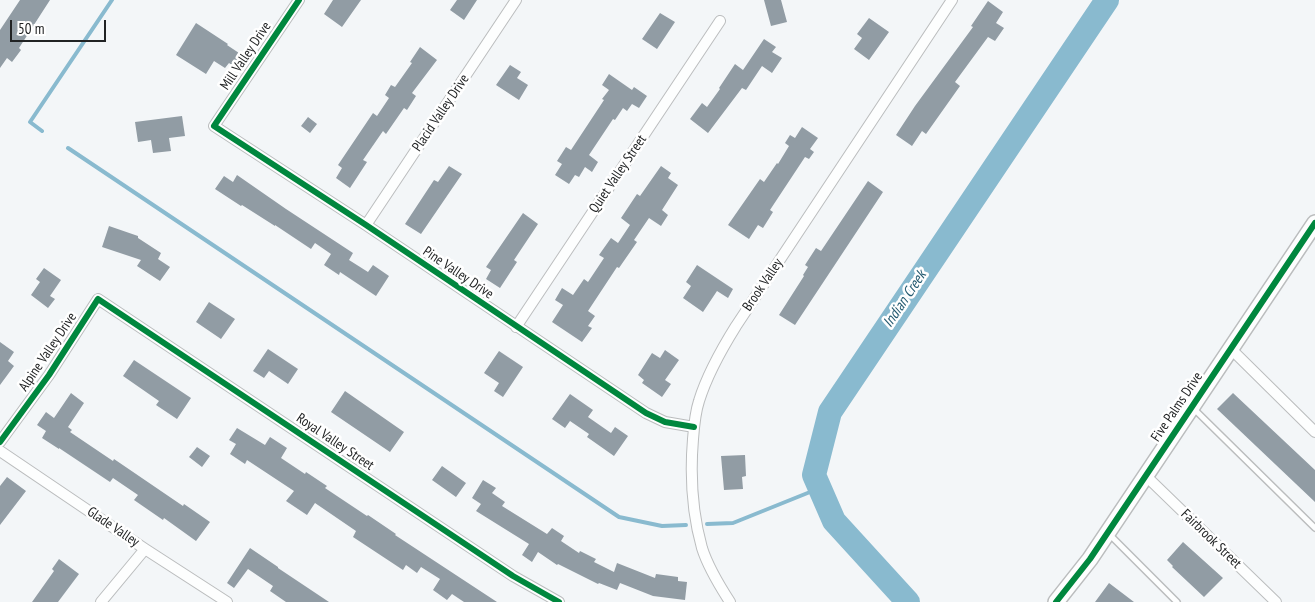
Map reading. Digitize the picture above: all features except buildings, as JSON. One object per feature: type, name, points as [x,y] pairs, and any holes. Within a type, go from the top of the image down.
[{"type":"street","name":"Mill Valley Drive","points":[[214,126],[299,0]]},
{"type":"street","name":"Placid Valley Drive","points":[[366,225],[516,0]]},
{"type":"street","name":"Brook Valley","points":[[730,602],[709,566],[702,549],[693,503],[691,462],[694,427],[699,401],[722,349],[736,326],[952,0]]},
{"type":"street","name":"Quiet Valley Street","points":[[516,327],[720,21]]},
{"type":"street","name":"Pine Valley Drive","points":[[214,126],[366,225],[646,413],[665,422],[694,427]]},
{"type":"street","name":"Five Palms Drive","points":[[1056,602],[1090,560],[1314,225]]},
{"type":"street","name":"Alpine Valley Drive","points":[[0,442],[50,375],[98,299]]},
{"type":"street","name":"Royal Valley Street","points":[[98,299],[513,576],[559,602]]},
{"type":"street","points":[[1231,349],[1315,432]]},
{"type":"street","name":"Glade Valley","points":[[0,450],[227,602]]},
{"type":"street","name":"Fairbrook Street","points":[[1146,476],[1276,602]]},
{"type":"street","points":[[101,602],[145,548]]},
{"type":"lane","points":[[1192,407],[1315,528]]},
{"type":"lane","points":[[1108,533],[1177,602]]},
{"type":"waterway","points":[[42,131],[30,122],[112,0]]},
{"type":"waterway","name":"Indian Creek","points":[[908,602],[834,521],[814,475],[830,412],[1107,0]]},
{"type":"waterway","points":[[68,148],[619,517],[662,526],[686,525]]},
{"type":"waterway","points":[[707,524],[733,523],[820,488]]},
{"type":"cycle path","points":[[299,0],[214,126],[366,225],[646,413],[665,422],[694,427]]},
{"type":"cycle path","points":[[1056,602],[1090,559],[1315,223]]},
{"type":"cycle path","points":[[0,442],[49,375],[98,299],[513,576],[559,602]]}]
